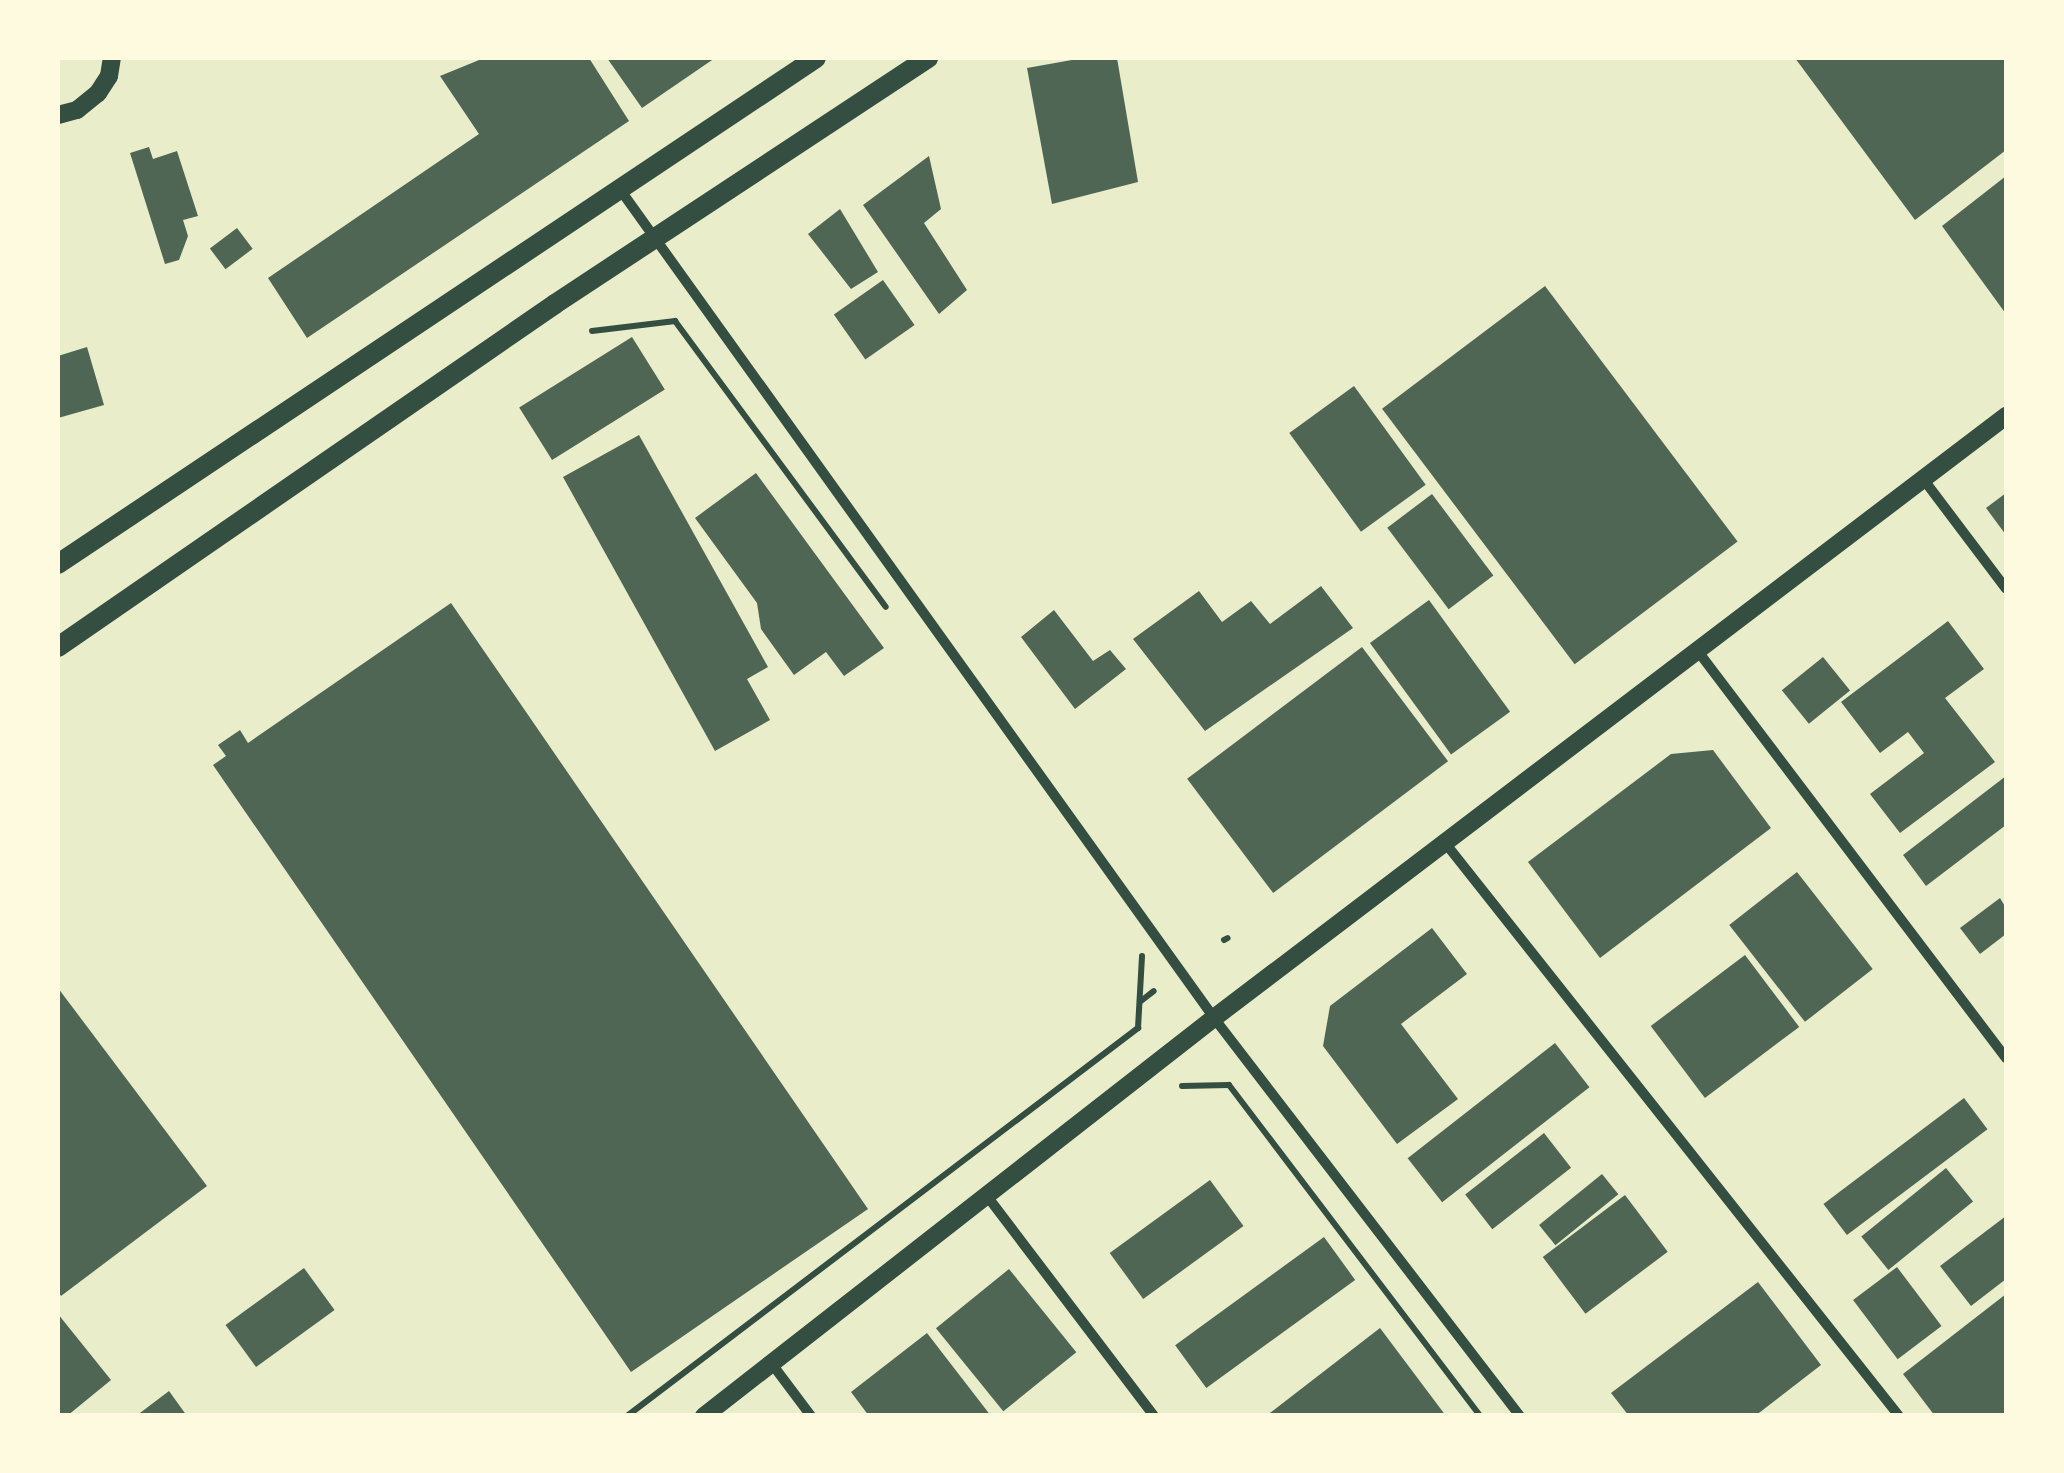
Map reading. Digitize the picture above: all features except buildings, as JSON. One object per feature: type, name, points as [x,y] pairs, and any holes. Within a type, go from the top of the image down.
[{"type":"main road","points":[[58,564],[816,58]]},
{"type":"main road","points":[[58,648],[656,236],[928,58]]},
{"type":"street","points":[[58,115],[77,110],[98,93],[109,76],[112,58]]},
{"type":"street","points":[[619,188],[1214,1018],[1520,1416]]},
{"type":"street","points":[[704,1416],[1214,1018],[1700,654],[2006,416]]},
{"type":"street","points":[[1924,480],[2006,589]]},
{"type":"street","points":[[1700,654],[2006,1058]]},
{"type":"street","points":[[1446,844],[1899,1416]]},
{"type":"street","points":[[986,1196],[1154,1416]]},
{"type":"street","points":[[772,1364],[811,1416]]},
{"type":"path","points":[[592,331],[675,320],[897,622]]},
{"type":"path","points":[[627,1416],[1138,1028],[1142,954]]},
{"type":"path","points":[[1141,1001],[1154,991]]},
{"type":"path","points":[[1182,1086],[1229,1085],[1480,1416]]}]
